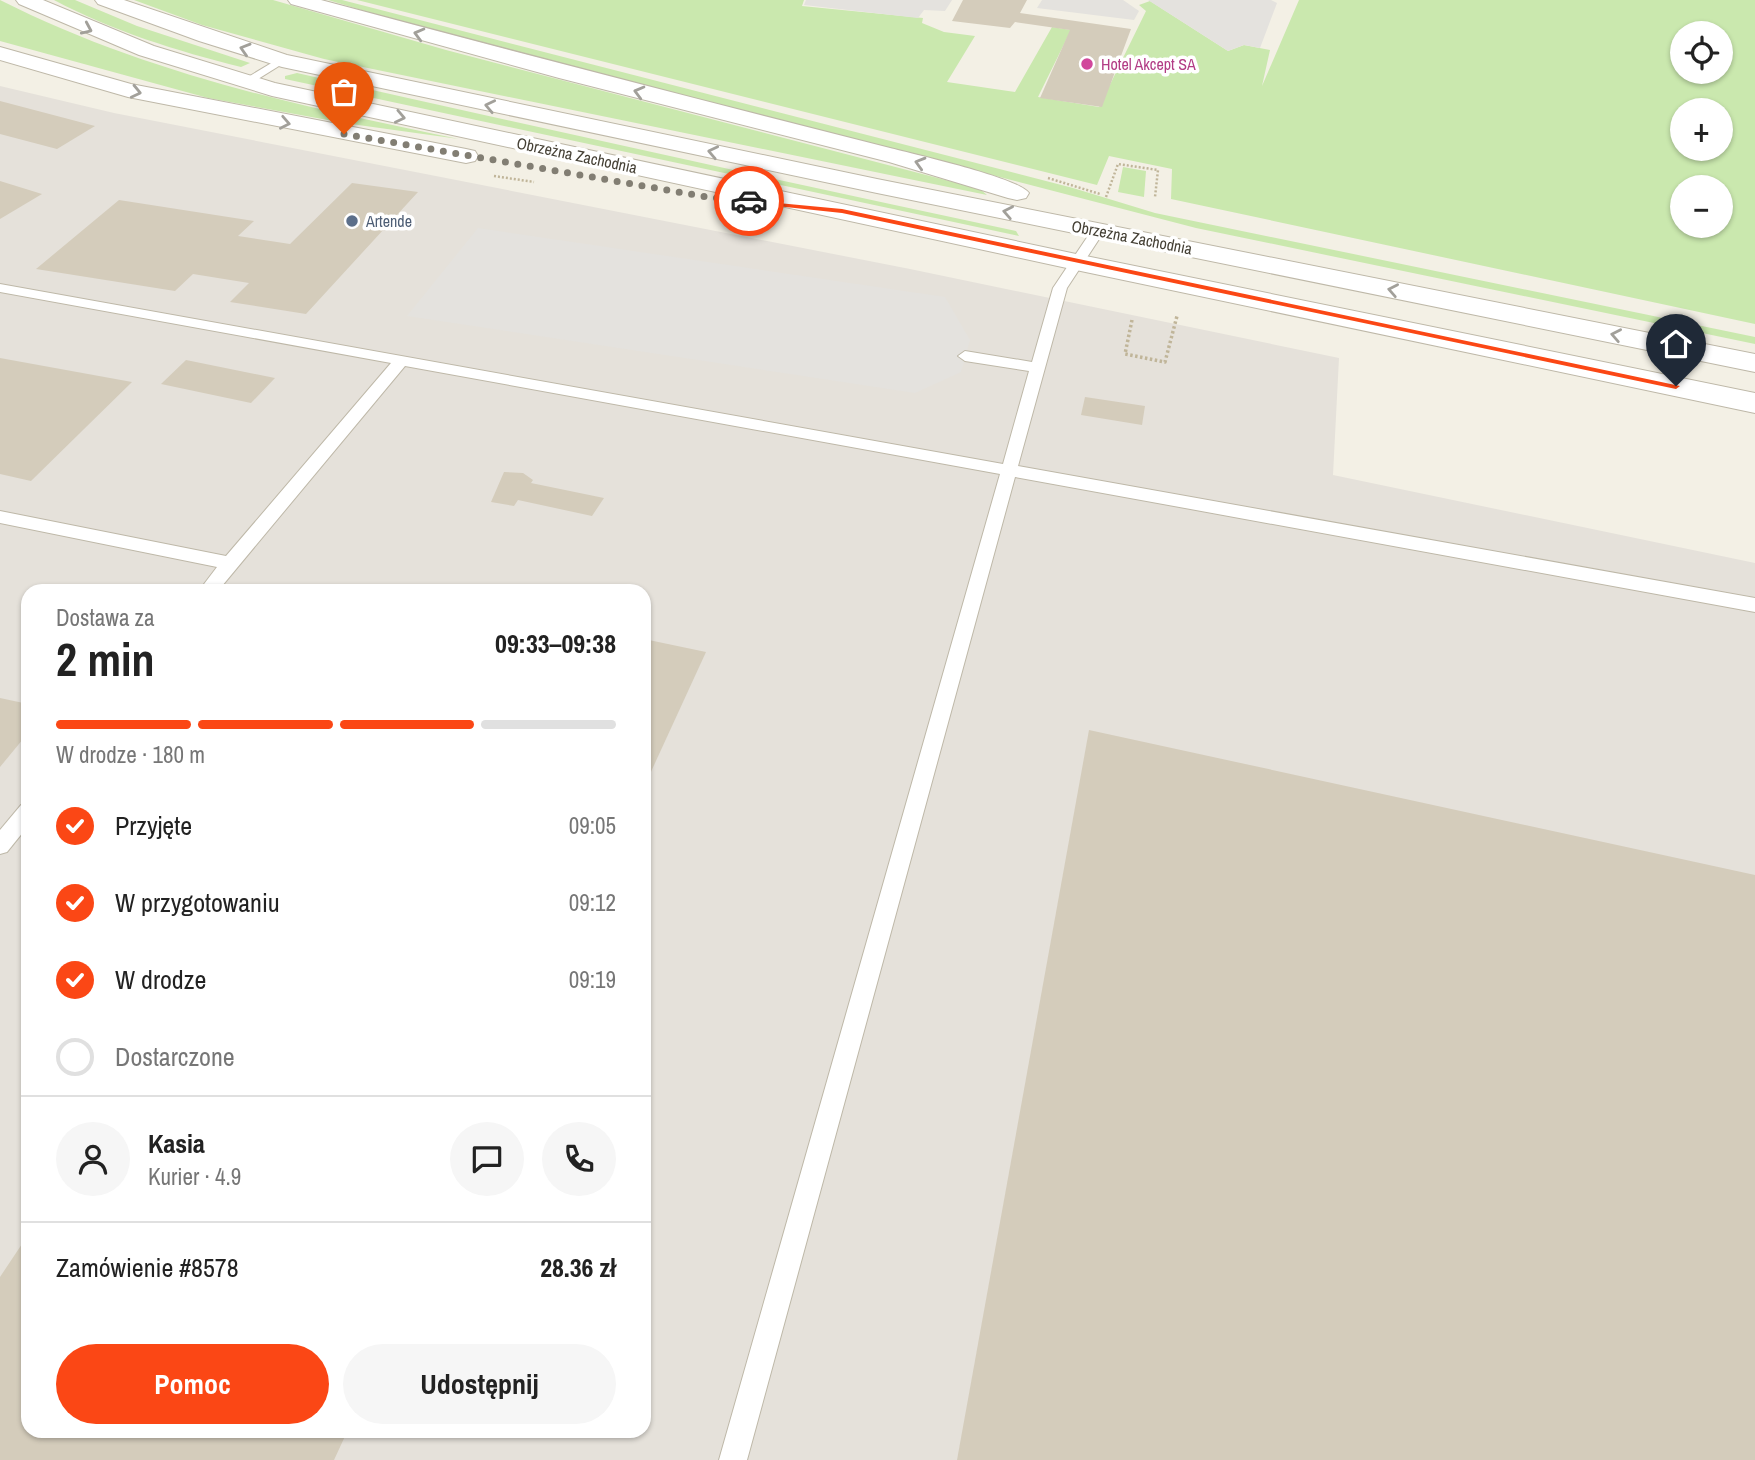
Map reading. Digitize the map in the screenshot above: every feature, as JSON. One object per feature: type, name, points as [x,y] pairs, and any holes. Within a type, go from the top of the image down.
[{"type":"street","name":"Obrzeżna Zachodnia","points":[[26,0],[108,37],[246,82],[1076,262],[1755,403]]},
{"type":"street","name":"Obrzeżna Zachodnia","points":[[105,0],[282,61],[877,186],[1755,363]]},
{"type":"street","points":[[298,0],[1000,186],[1099,230]]},
{"type":"street","points":[[317,0],[349,15]]},
{"type":"street","points":[[0,53],[180,102],[493,161],[707,197],[842,211]]},
{"type":"lane","points":[[246,82],[282,61]]},
{"type":"lane","points":[[733,1460],[1060,288],[1099,230]]},
{"type":"lane","points":[[0,288],[1755,605]]},
{"type":"lane","points":[[965,356],[1037,368]]},
{"type":"lane","points":[[212,584],[400,362]]},
{"type":"lane","points":[[0,517],[229,563]]},
{"type":"lane","points":[[0,845],[21,820]]},
{"type":"path","points":[[1106,197],[1118,164],[1158,170],[1155,197]]},
{"type":"path","points":[[1036,175],[1076,185],[1117,200]]},
{"type":"path","points":[[1132,320],[1125,354],[1165,362],[1177,316]]},
{"type":"shaded area","points":[[806,0],[952,0],[945,11],[924,10],[918,18],[804,5]]},
{"type":"shaded area","points":[[1042,0],[1123,0],[1139,11],[1134,20],[1037,8]]},
{"type":"shaded area","points":[[1148,0],[1271,0],[1277,3],[1260,48],[1244,45],[1228,51]]},
{"type":"shaded area","points":[[0,86],[114,113],[910,269],[1339,358],[1333,475],[1755,563],[1755,1460],[0,1460]]},
{"type":"shaded area","points":[[478,228],[945,297],[970,340],[961,372],[915,393],[407,316]]},
{"type":"green space","points":[[0,0],[55,26],[167,68],[283,100],[459,139],[344,123],[208,98],[0,41]]},
{"type":"green space","points":[[54,0],[75,0],[137,26],[250,63],[241,67],[169,47],[122,31]]},
{"type":"green space","points":[[134,0],[273,0],[446,50],[980,189],[987,195],[324,59],[202,25]]},
{"type":"green space","points":[[328,0],[342,0],[1073,188],[1155,213],[1755,337],[1755,344],[1196,228],[398,21]]},
{"type":"green space","points":[[357,0],[804,0],[802,6],[923,18],[922,23],[944,32],[975,36],[947,82],[1015,92],[1052,27],[1071,30],[1038,97],[1099,107],[1146,11],[1139,5],[1150,1],[1228,51],[1244,45],[1270,50],[1262,86],[1299,0],[1755,0],[1755,324],[1171,199],[1172,169],[1109,156],[1097,185]]},
{"type":"green space","points":[[297,73],[1016,231],[1019,236],[285,79],[285,76]]},
{"type":"green space","points":[[1123,167],[1146,171],[1144,197],[1118,192]]},
{"type":"building","name":"Hotel Akcept SA","points":[[963,0],[1027,0],[1020,13],[1131,29],[1102,107],[1040,98],[1070,30],[1015,22],[1010,28],[952,21]]},
{"type":"building","points":[[0,101],[95,126],[57,149],[0,134]]},
{"type":"building","points":[[0,181],[42,194],[0,219]]},
{"type":"building","points":[[352,183],[418,192],[306,314],[230,302],[249,283],[193,274],[175,291],[36,269],[119,200],[254,221],[238,236],[290,244]]},
{"type":"building","points":[[0,358],[132,382],[31,481],[0,474]]},
{"type":"building","points":[[186,360],[275,378],[251,403],[161,384]]},
{"type":"building","points":[[1085,397],[1145,406],[1142,425],[1081,415]]},
{"type":"building","points":[[504,472],[523,473],[533,480],[531,483],[604,498],[592,516],[518,500],[514,506],[491,502]]},
{"type":"building","points":[[651,640],[706,652],[651,772]]},
{"type":"building","points":[[0,698],[21,702],[21,742],[0,767]]},
{"type":"building","points":[[1089,730],[1755,875],[1755,1460],[957,1460]]},
{"type":"building","points":[[21,1246],[21,1438],[344,1438],[334,1460],[0,1460],[0,1277]]},
{"type":"way so far","points":[[344,134],[707,197],[749,201]]},
{"type":"place","name":"Hotel Akcept SA","points":[[1087,64]]},
{"type":"place","name":"Artende","points":[[352,221]]},
{"type":"route","points":[[749,201],[842,211],[1676,386]]}]
